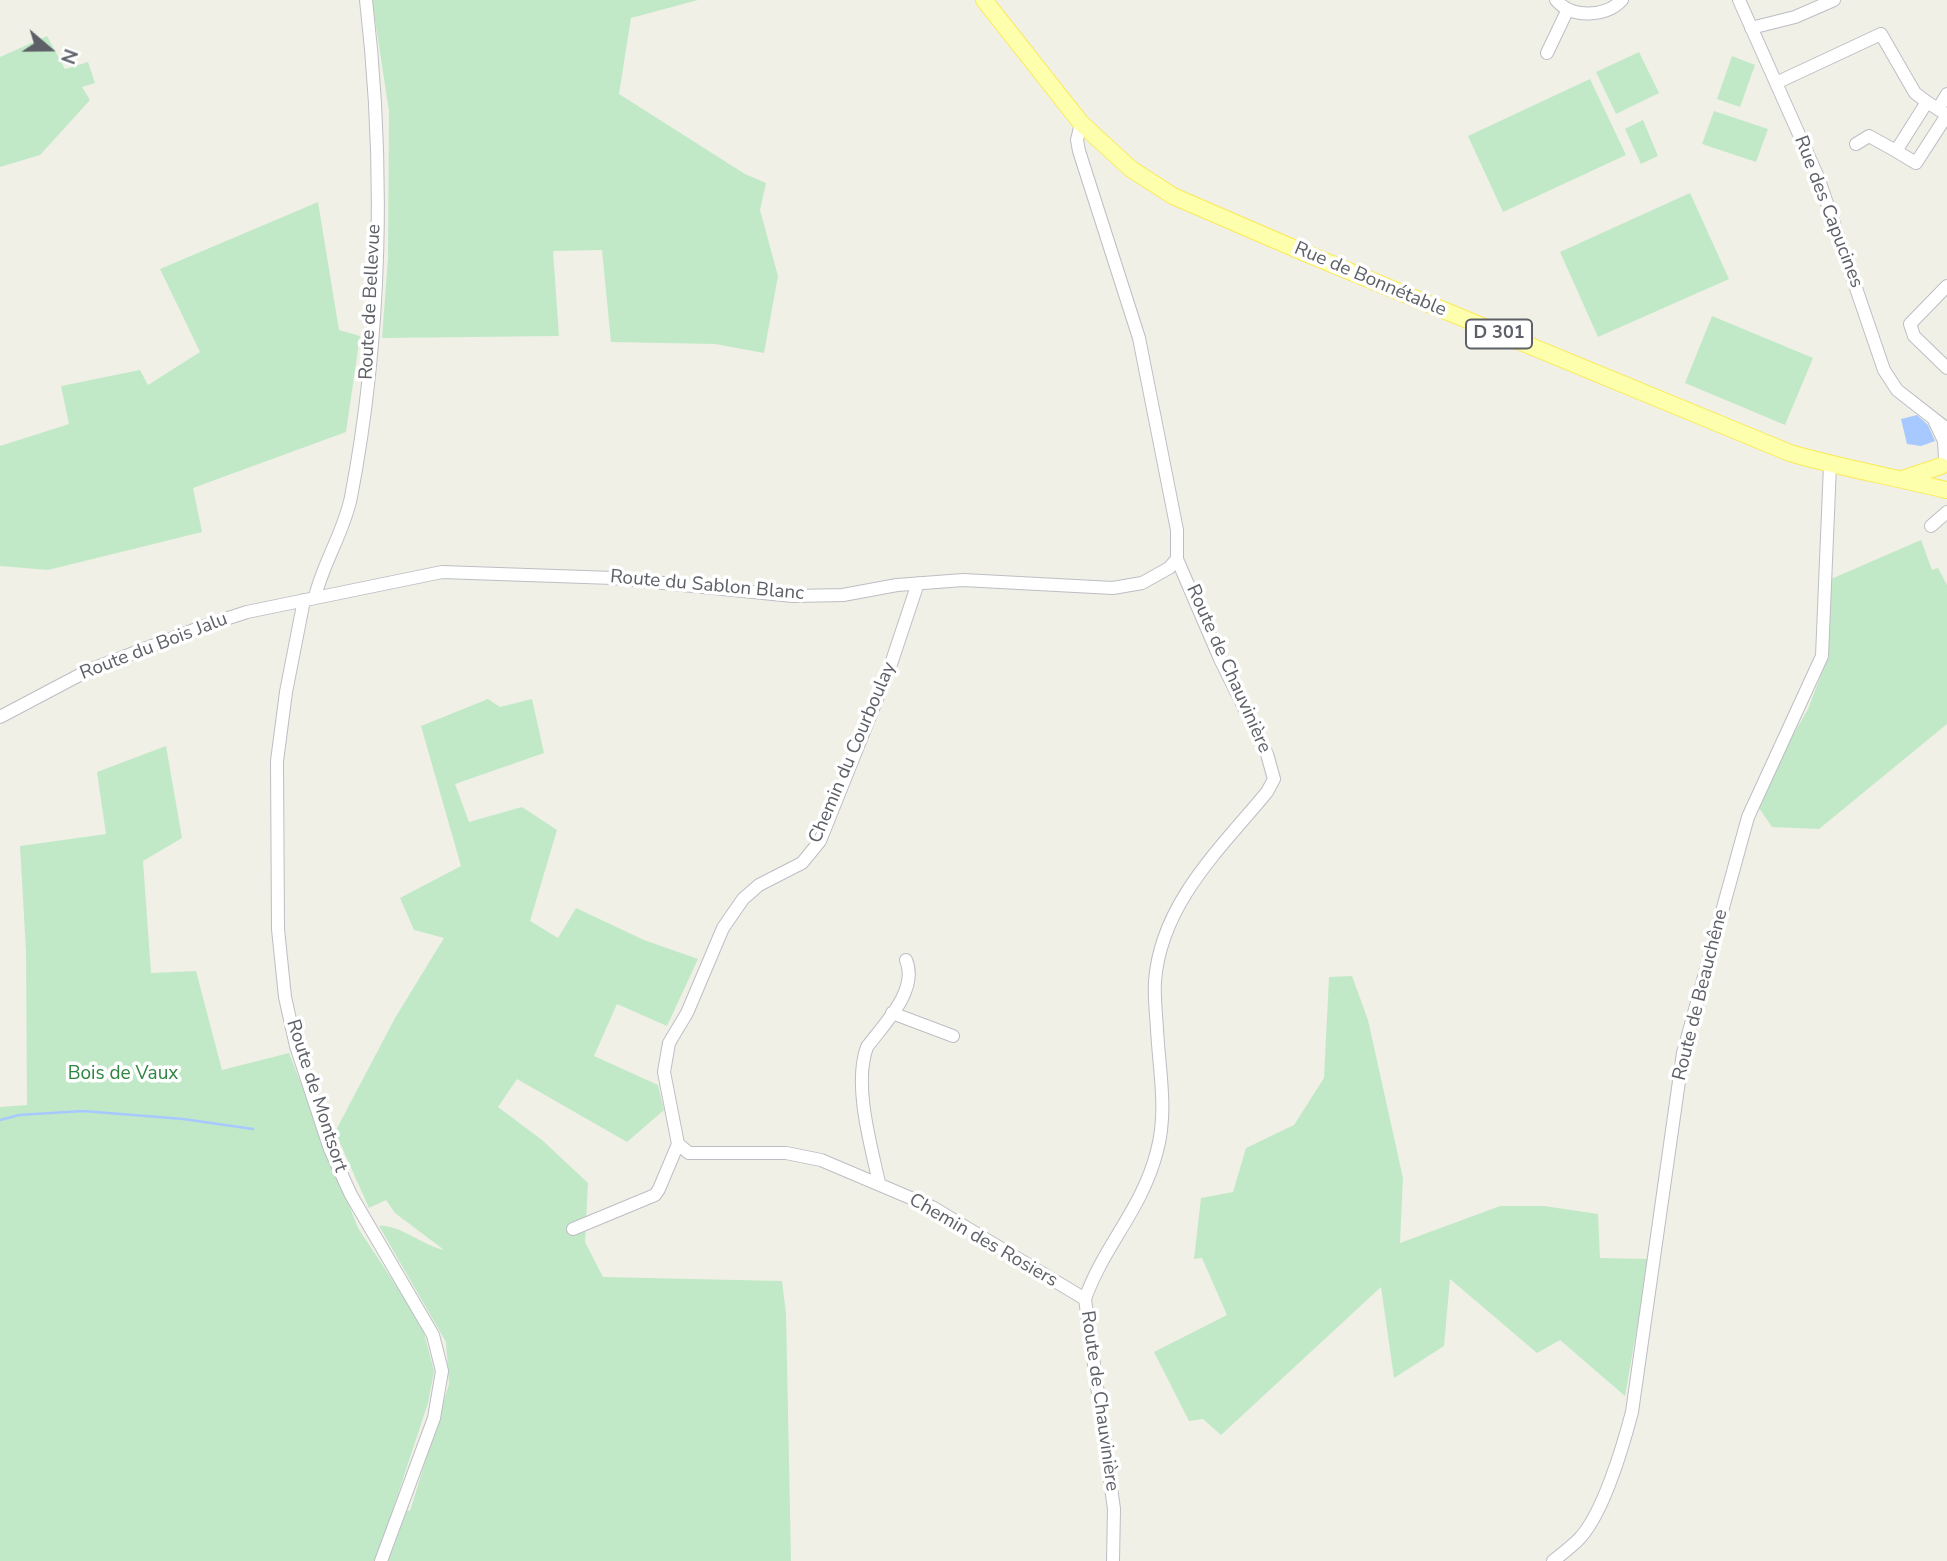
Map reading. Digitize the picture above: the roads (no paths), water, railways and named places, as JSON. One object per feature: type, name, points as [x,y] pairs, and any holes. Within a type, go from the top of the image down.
[{"type":"main road","name":"Rue de Bonnétable","points":[[984,0],[1082,122],[1131,169],[1173,196],[1790,453],[1830,465],[1905,478],[1946,499]]},
{"type":"main road","name":"Rue de Bonnétable","points":[[1905,478],[1944,461]]},
{"type":"main road","points":[[1944,461],[1940,479],[1946,499]]},
{"type":"street","name":"Route de Bellevue","points":[[309,598],[351,501],[367,376],[377,166],[374,70],[366,0]]},
{"type":"street","points":[[1556,0],[1568,9],[1587,14],[1604,12],[1622,0]]},
{"type":"street","name":"Rue des Capucines","points":[[1739,0],[1818,177],[1884,370],[1897,390],[1947,429]]},
{"type":"street","points":[[1751,28],[1804,7],[1834,0]]},
{"type":"street","points":[[1547,53],[1568,9]]},
{"type":"street","points":[[1776,83],[1881,34],[1915,93],[1940,110]]},
{"type":"street","points":[[1856,144],[1869,136],[1916,163],[1947,94]]},
{"type":"street","points":[[1896,151],[1940,110]]},
{"type":"street","name":"Route de Chauvinière","points":[[1082,122],[1077,140],[1079,151],[1121,275],[1139,338],[1177,530],[1177,559],[1220,659],[1267,754],[1274,779],[1267,792],[1196,876],[1159,953],[1155,982],[1164,1113],[1158,1150],[1145,1188],[1129,1221],[1093,1277],[1085,1299],[1114,1509],[1113,1561]]},
{"type":"street","points":[[1947,286],[1910,324],[1914,336],[1947,368]]},
{"type":"street","name":"Rue des Capucines","points":[[1929,413],[1944,441],[1944,461]]},
{"type":"street","name":"Route de Beauchêne","points":[[1553,1561],[1581,1538],[1621,1451],[1632,1412],[1682,1053],[1748,817],[1822,656],[1830,465]]},
{"type":"street","points":[[1931,526],[1946,499]]},
{"type":"street","name":"Route du Sablon Blanc","points":[[309,598],[442,572],[614,578],[793,596],[843,595],[918,583],[963,580],[1113,589],[1142,583],[1169,568],[1177,559]]},
{"type":"street","name":"Chemin du Courboulay","points":[[678,1144],[664,1072],[669,1042],[687,1013],[723,928],[743,900],[759,884],[802,863],[820,841],[891,663],[918,583]]},
{"type":"street","name":"Route du Bois Jalu","points":[[0,717],[89,670],[204,626],[247,612],[309,598]]},
{"type":"street","name":"Route de Montsort","points":[[309,598],[277,761],[278,929],[285,997],[296,1046],[330,1149],[351,1195],[433,1335],[442,1371],[434,1418],[381,1561]]},
{"type":"street","points":[[879,1183],[866,1116],[863,1058],[867,1047],[909,985],[910,968],[906,960]]},
{"type":"street","points":[[892,1013],[953,1036]]},
{"type":"street","points":[[573,1229],[655,1195],[678,1144]]},
{"type":"street","name":"Chemin des Rosiers","points":[[678,1144],[689,1153],[752,1152],[821,1160],[932,1207],[1085,1299]]},
{"type":"water","points":[[1917,415],[1928,425],[1935,441],[1921,446],[1907,444],[1901,419]]},
{"type":"waterway","points":[[0,1120],[19,1115],[83,1111],[183,1119],[253,1129]]},
{"type":"park label","name":"Bois de Vaux","points":[[123,1074]]}]
